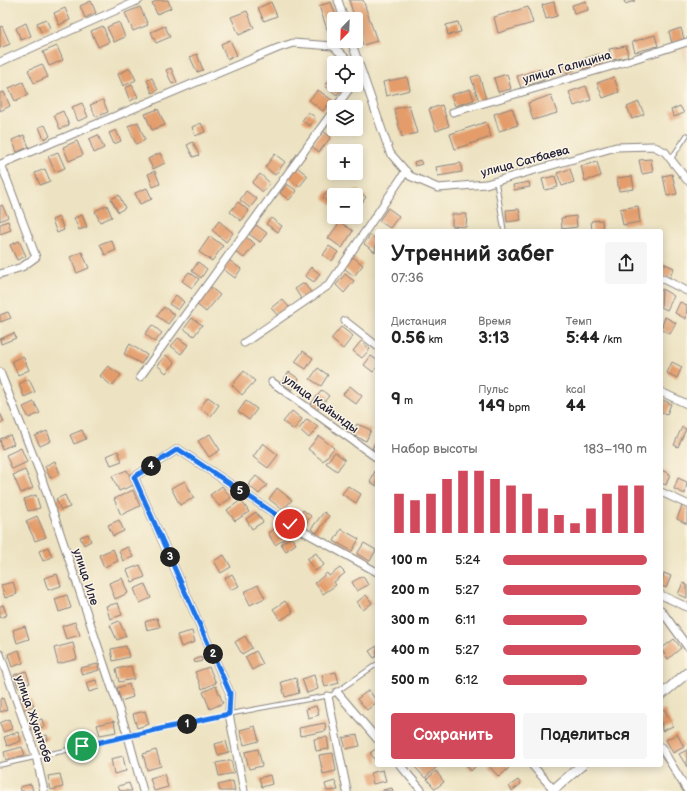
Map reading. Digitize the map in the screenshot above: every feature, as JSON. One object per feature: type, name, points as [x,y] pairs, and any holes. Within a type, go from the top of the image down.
[{"type":"street","points":[[0,62],[139,0]]},
{"type":"street","points":[[338,0],[342,12]]},
{"type":"street","name":"улица Галицина","points":[[453,112],[612,66],[687,42]]},
{"type":"street","points":[[0,274],[22,267],[36,257],[1,162],[293,43],[333,46],[344,56]]},
{"type":"street","name":"улица Сатбаева","points":[[363,84],[390,153],[410,176],[438,188],[486,184],[616,147],[652,146],[665,152],[687,180]]},
{"type":"street","points":[[140,377],[327,120]]},
{"type":"street","points":[[244,343],[329,285],[406,171]]},
{"type":"street","points":[[663,279],[687,291]]},
{"type":"street","points":[[345,321],[375,344]]},
{"type":"street","name":"улица Иле","points":[[0,372],[40,473],[128,736],[143,791]]},
{"type":"street","name":"улица Кайынды","points":[[272,382],[375,457]]},
{"type":"street","points":[[663,393],[687,404]]},
{"type":"street","points":[[244,791],[229,714],[230,693],[134,477],[178,449],[290,524],[375,571]]},
{"type":"street","points":[[663,493],[687,504]]},
{"type":"street","points":[[663,596],[687,607]]},
{"type":"street","points":[[663,613],[687,646]]},
{"type":"street","name":"улица Жуантобе","points":[[0,654],[36,756],[44,791]]},
{"type":"street","points":[[663,693],[687,673]]},
{"type":"street","points":[[337,692],[375,737]]},
{"type":"street","points":[[328,696],[347,791]]},
{"type":"street","points":[[663,750],[687,790]]},
{"type":"street","points":[[402,767],[422,791]]},
{"type":"street","points":[[534,767],[553,790],[580,767]]},
{"type":"lane","points":[[671,160],[687,135]]},
{"type":"lane","points":[[496,181],[504,229]]},
{"type":"lane","points":[[0,765],[229,714],[328,696],[337,692],[375,665]]},
{"type":"shaded area","points":[[687,42],[687,69],[680,44]]},
{"type":"building","points":[[159,0],[168,0],[171,8],[157,14],[152,3]]},
{"type":"building","points":[[349,0],[363,0],[377,41],[363,45],[363,12],[353,12]]},
{"type":"building","points":[[624,0],[634,0],[635,1],[625,4]]},
{"type":"building","points":[[91,1],[96,13],[85,18],[80,6]]},
{"type":"building","points":[[586,1],[588,10],[574,14],[572,5]]},
{"type":"building","points":[[271,2],[277,16],[264,21],[258,8]]},
{"type":"building","points":[[331,2],[335,12],[327,12],[327,29],[319,6]]},
{"type":"building","points":[[554,2],[557,16],[546,19],[542,5]]},
{"type":"building","points":[[140,7],[148,25],[133,31],[125,13]]},
{"type":"building","points":[[528,7],[533,23],[498,33],[494,17]]},
{"type":"building","points":[[65,8],[70,20],[59,25],[54,13]]},
{"type":"building","points":[[247,11],[254,28],[239,35],[231,17]]},
{"type":"building","points":[[46,19],[50,28],[41,32],[37,23]]},
{"type":"building","points":[[119,22],[125,37],[114,42],[107,27]]},
{"type":"building","points":[[458,22],[461,32],[448,35],[446,25]]},
{"type":"building","points":[[26,23],[31,36],[21,40],[16,28]]},
{"type":"building","points":[[2,26],[10,44],[0,48],[0,27]]},
{"type":"building","points":[[103,26],[109,42],[98,47],[91,31]]},
{"type":"building","points":[[165,26],[170,37],[156,43],[151,32]]},
{"type":"building","points":[[681,28],[684,39],[672,43],[669,32]]},
{"type":"building","points":[[655,35],[658,46],[635,52],[632,42]]},
{"type":"building","points":[[230,40],[237,55],[227,59],[221,44]]},
{"type":"building","points":[[57,46],[63,60],[49,66],[43,52]]},
{"type":"building","points":[[626,46],[628,57],[612,60],[609,49]]},
{"type":"building","points":[[197,54],[203,70],[197,72],[190,57]]},
{"type":"building","points":[[599,54],[602,63],[583,69],[580,60]]},
{"type":"building","points":[[572,63],[574,70],[563,74],[561,67]]},
{"type":"building","points":[[42,64],[48,77],[34,83],[28,70]]},
{"type":"building","points":[[130,68],[136,80],[123,86],[118,74]]},
{"type":"building","points":[[171,68],[177,82],[172,84],[166,70]]},
{"type":"building","points":[[541,69],[544,80],[521,88],[517,76]]},
{"type":"building","points":[[507,74],[511,89],[498,92],[494,78]]},
{"type":"building","points":[[479,75],[486,99],[479,101],[471,77]]},
{"type":"building","points":[[407,77],[410,90],[386,96],[383,82]]},
{"type":"building","points":[[614,77],[619,92],[603,98],[597,83]]},
{"type":"building","points":[[152,78],[158,90],[152,93],[147,80]]},
{"type":"building","points":[[23,82],[28,95],[15,101],[9,88]]},
{"type":"building","points":[[132,85],[138,97],[130,101],[125,88]]},
{"type":"building","points":[[586,86],[591,100],[574,106],[569,92]]},
{"type":"building","points":[[470,89],[474,100],[455,106],[451,95]]},
{"type":"building","points":[[318,90],[332,100],[327,100],[327,106],[323,111],[309,100]]},
{"type":"building","points":[[4,92],[10,106],[0,111],[0,93]]},
{"type":"building","points":[[551,95],[557,113],[533,120],[528,103]]},
{"type":"building","points":[[103,100],[108,112],[96,117],[90,105]]},
{"type":"building","points":[[639,102],[644,114],[632,119],[627,107]]},
{"type":"building","points":[[82,103],[88,117],[78,121],[72,107]]},
{"type":"building","points":[[409,105],[417,133],[402,137],[394,109]]},
{"type":"building","points":[[442,105],[449,126],[436,131],[429,109]]},
{"type":"building","points":[[680,106],[684,113],[674,117],[671,110]]},
{"type":"building","points":[[512,108],[518,125],[499,131],[494,114]]},
{"type":"building","points":[[158,109],[165,125],[152,130],[145,114]]},
{"type":"building","points":[[63,111],[69,125],[60,129],[54,115]]},
{"type":"building","points":[[308,112],[315,117],[310,126],[302,121]]},
{"type":"building","points":[[138,122],[145,140],[136,144],[128,126]]},
{"type":"building","points":[[486,122],[491,137],[455,149],[450,134]]},
{"type":"building","points":[[201,123],[205,132],[195,136],[192,127]]},
{"type":"building","points":[[45,125],[50,136],[44,139],[39,127]]},
{"type":"building","points":[[116,130],[121,141],[114,144],[109,133]]},
{"type":"building","points":[[323,131],[327,134],[327,136],[331,137],[319,152],[311,146]]},
{"type":"building","points":[[24,135],[29,147],[17,152],[12,140]]},
{"type":"building","points":[[98,135],[104,148],[94,153],[89,139]]},
{"type":"building","points":[[77,141],[83,155],[69,161],[63,147]]},
{"type":"building","points":[[193,142],[199,155],[193,157],[187,145]]},
{"type":"building","points":[[58,152],[65,168],[55,172],[48,156]]},
{"type":"building","points":[[160,153],[165,163],[153,169],[148,159]]},
{"type":"building","points":[[275,154],[285,162],[275,175],[265,167]]},
{"type":"building","points":[[651,159],[653,172],[642,174],[639,160]]},
{"type":"building","points":[[420,160],[422,164],[415,166],[414,162]]},
{"type":"building","points":[[597,162],[601,176],[585,181],[581,166]]},
{"type":"building","points":[[461,163],[462,172],[438,176],[436,167]]},
{"type":"building","points":[[297,167],[308,176],[299,187],[288,177]]},
{"type":"building","points":[[45,169],[50,181],[40,185],[35,173]]},
{"type":"building","points":[[570,169],[574,182],[562,186],[557,173]]},
{"type":"building","points":[[155,171],[160,184],[153,187],[148,174]]},
{"type":"building","points":[[260,174],[270,183],[263,192],[252,183]]},
{"type":"building","points":[[672,174],[677,194],[667,196],[663,176]]},
{"type":"building","points":[[555,176],[558,187],[545,190],[542,179]]},
{"type":"building","points":[[632,176],[634,189],[619,191],[617,178]]},
{"type":"building","points":[[529,182],[530,187],[514,190],[513,185]]},
{"type":"building","points":[[287,184],[297,191],[289,200],[280,193]]},
{"type":"building","points":[[147,188],[152,199],[140,204],[135,193]]},
{"type":"building","points":[[246,191],[257,199],[250,208],[240,200]]},
{"type":"building","points":[[327,192],[327,201],[323,198]]},
{"type":"building","points":[[119,195],[125,208],[118,212],[111,199]]},
{"type":"building","points":[[363,195],[366,197],[363,201]]},
{"type":"building","points":[[238,202],[249,211],[241,221],[230,212]]},
{"type":"building","points":[[2,205],[8,217],[0,221],[0,206]]},
{"type":"building","points":[[107,205],[112,217],[100,222],[95,211]]},
{"type":"building","points":[[638,206],[640,222],[623,225],[620,209]]},
{"type":"building","points":[[388,208],[399,216],[390,228],[379,221]]},
{"type":"building","points":[[519,209],[521,220],[507,222],[506,210]]},
{"type":"building","points":[[452,214],[467,214],[466,227],[452,226]]},
{"type":"building","points":[[82,215],[87,227],[79,230],[74,218]]},
{"type":"building","points":[[576,216],[577,227],[562,229],[561,218]]},
{"type":"building","points":[[59,217],[64,230],[57,233],[52,220]]},
{"type":"building","points":[[271,218],[282,226],[278,232],[266,224]]},
{"type":"building","points":[[602,220],[603,229],[592,229],[591,221]]},
{"type":"building","points":[[8,221],[11,230],[0,234],[0,224]]},
{"type":"building","points":[[219,221],[233,233],[226,242],[212,230]]},
{"type":"building","points":[[338,224],[343,224],[353,231],[342,248],[328,238]]},
{"type":"building","points":[[256,225],[267,233],[260,242],[249,234]]},
{"type":"building","points":[[370,235],[375,239],[375,252],[364,244]]},
{"type":"building","points":[[210,236],[223,246],[212,261],[199,252]]},
{"type":"building","points":[[246,237],[255,244],[244,258],[234,251]]},
{"type":"building","points":[[111,240],[116,250],[105,255],[100,244]]},
{"type":"building","points":[[19,241],[26,256],[17,260],[10,245]]},
{"type":"building","points":[[329,246],[338,252],[332,261],[323,255]]},
{"type":"building","points":[[82,252],[89,268],[77,273],[70,257]]},
{"type":"building","points":[[353,257],[363,265],[354,276],[344,268]]},
{"type":"building","points":[[229,260],[241,269],[235,278],[223,269]]},
{"type":"building","points":[[198,262],[207,269],[201,278],[192,271]]},
{"type":"building","points":[[663,263],[674,268],[669,279],[663,275]]},
{"type":"building","points":[[311,267],[320,274],[314,282],[305,276]]},
{"type":"building","points":[[189,272],[199,279],[192,288],[182,281]]},
{"type":"building","points":[[345,274],[354,281],[344,293],[336,285]]},
{"type":"building","points":[[304,283],[312,294],[302,300],[295,289]]},
{"type":"building","points":[[209,286],[220,295],[206,312],[195,303]]},
{"type":"building","points":[[663,290],[674,296],[667,310],[663,308]]},
{"type":"building","points":[[176,295],[184,302],[178,310],[169,304]]},
{"type":"building","points":[[282,299],[290,308],[279,317],[271,308]]},
{"type":"building","points":[[680,302],[687,305],[686,319],[675,313]]},
{"type":"building","points":[[164,307],[175,315],[168,324],[157,316]]},
{"type":"building","points":[[8,312],[11,318],[0,322],[0,315]]},
{"type":"building","points":[[665,317],[676,323],[670,334],[663,330]]},
{"type":"building","points":[[192,318],[202,325],[194,336],[184,329]]},
{"type":"building","points":[[152,325],[162,333],[155,342],[145,334]]},
{"type":"building","points":[[341,327],[353,336],[343,349],[331,339]]},
{"type":"building","points":[[14,333],[16,338],[1,344],[0,339]]},
{"type":"building","points":[[178,338],[188,345],[181,354],[171,346]]},
{"type":"building","points":[[361,341],[370,349],[362,358],[353,351]]},
{"type":"building","points":[[130,344],[147,355],[141,364],[124,354]]},
{"type":"building","points":[[303,351],[313,358],[306,369],[295,362]]},
{"type":"building","points":[[166,355],[175,363],[166,373],[157,365]]},
{"type":"building","points":[[23,356],[29,370],[18,375],[12,361]]},
{"type":"building","points":[[371,356],[375,359],[375,370],[373,372],[364,365]]},
{"type":"building","points":[[672,362],[682,367],[677,378],[667,373]]},
{"type":"building","points":[[108,366],[121,375],[112,386],[100,376]]},
{"type":"building","points":[[318,368],[328,375],[321,386],[310,379]]},
{"type":"building","points":[[244,371],[255,381],[242,395],[232,385]]},
{"type":"building","points":[[289,372],[299,379],[292,390],[281,383]]},
{"type":"building","points":[[29,379],[35,392],[24,397],[19,384]]},
{"type":"building","points":[[350,386],[362,396],[356,404],[343,394]]},
{"type":"building","points":[[322,390],[329,396],[317,410],[310,405]]},
{"type":"building","points":[[208,397],[219,405],[211,416],[200,408]]},
{"type":"building","points":[[663,400],[671,404],[667,414],[663,413]]},
{"type":"building","points":[[246,401],[257,409],[249,420],[238,412]]},
{"type":"building","points":[[34,402],[40,413],[29,418],[23,407]]},
{"type":"building","points":[[292,411],[302,419],[294,430],[283,422]]},
{"type":"building","points":[[0,413],[4,422],[0,423]]},
{"type":"building","points":[[307,419],[318,427],[309,438],[299,429]]},
{"type":"building","points":[[357,424],[371,430],[366,441],[352,435]]},
{"type":"building","points":[[682,427],[686,429],[678,447],[674,445]]},
{"type":"building","points":[[82,430],[86,439],[74,444],[70,435]]},
{"type":"building","points":[[47,431],[51,441],[40,446],[35,436]]},
{"type":"building","points":[[210,434],[220,450],[209,457],[198,441]]},
{"type":"building","points":[[10,435],[14,444],[2,449],[0,439]]},
{"type":"building","points":[[319,436],[334,448],[323,461],[308,449]]},
{"type":"building","points":[[375,442],[375,450],[372,449]]},
{"type":"building","points":[[263,443],[278,455],[268,468],[253,457]]},
{"type":"building","points":[[21,448],[27,462],[12,469],[6,455]]},
{"type":"building","points":[[118,451],[122,461],[111,465],[107,456]]},
{"type":"building","points":[[335,452],[345,460],[337,471],[326,463]]},
{"type":"building","points":[[55,461],[60,474],[50,478],[45,466]]},
{"type":"building","points":[[25,470],[33,488],[21,493],[13,475]]},
{"type":"building","points":[[127,470],[134,485],[119,491],[112,476]]},
{"type":"building","points":[[375,471],[375,485],[370,482]]},
{"type":"building","points":[[663,471],[670,474],[666,485],[663,484]]},
{"type":"building","points":[[256,476],[267,485],[259,494],[248,485]]},
{"type":"building","points":[[678,478],[687,482],[685,494],[674,489]]},
{"type":"building","points":[[185,481],[194,498],[180,505],[171,488]]},
{"type":"building","points":[[222,486],[231,498],[219,506],[210,495]]},
{"type":"building","points":[[348,486],[361,494],[356,503],[342,494]]},
{"type":"building","points":[[277,488],[292,500],[283,510],[269,499]]},
{"type":"building","points":[[133,490],[140,506],[121,515],[114,499]]},
{"type":"building","points":[[36,495],[40,508],[28,511],[24,499]]},
{"type":"building","points":[[65,495],[70,507],[61,510],[56,499]]},
{"type":"building","points":[[241,500],[249,512],[235,521],[227,510]]},
{"type":"building","points":[[682,506],[687,508],[687,524],[677,519]]},
{"type":"building","points":[[303,510],[311,516],[306,523],[298,517]]},
{"type":"building","points":[[256,512],[263,522],[252,529],[246,519]]},
{"type":"building","points":[[324,512],[329,516],[317,533],[311,529]]},
{"type":"building","points":[[37,516],[46,537],[35,541],[26,521]]},
{"type":"building","points":[[119,520],[124,531],[113,536],[108,525]]},
{"type":"building","points":[[278,526],[286,538],[275,545],[268,533]]},
{"type":"building","points":[[341,529],[359,539],[352,551],[334,541]]},
{"type":"building","points":[[88,534],[91,541],[84,545],[80,537]]},
{"type":"building","points":[[291,537],[296,544],[286,551],[281,544]]},
{"type":"building","points":[[364,543],[375,549],[370,561],[357,554]]},
{"type":"building","points":[[48,547],[52,557],[43,561],[39,551]]},
{"type":"building","points":[[128,547],[133,557],[123,561],[119,551]]},
{"type":"building","points":[[113,549],[118,561],[104,567],[99,555]]},
{"type":"building","points":[[316,553],[324,565],[315,571],[307,559]]},
{"type":"building","points":[[224,555],[231,567],[221,573],[214,561]]},
{"type":"building","points":[[140,565],[145,577],[132,582],[127,570]]},
{"type":"building","points":[[340,568],[345,573],[334,582],[336,585],[323,594],[315,583],[327,573],[329,576]]},
{"type":"building","points":[[664,573],[671,576],[666,588],[663,587]]},
{"type":"building","points":[[57,574],[61,586],[48,590],[44,578]]},
{"type":"building","points":[[232,574],[239,586],[231,590],[225,578]]},
{"type":"building","points":[[363,576],[368,585],[357,591],[352,582]]},
{"type":"building","points":[[122,578],[128,593],[115,599],[109,583]]},
{"type":"building","points":[[13,582],[17,594],[5,598],[1,585]]},
{"type":"building","points":[[683,583],[687,585],[687,598],[678,594]]},
{"type":"building","points":[[145,584],[151,598],[140,603],[134,589]]},
{"type":"building","points":[[258,585],[265,598],[250,605],[244,592]]},
{"type":"building","points":[[67,595],[71,608],[59,612],[55,599]]},
{"type":"building","points":[[366,595],[372,603],[363,610],[357,602]]},
{"type":"building","points":[[285,601],[293,612],[281,620],[273,609]]},
{"type":"building","points":[[118,603],[122,615],[110,619],[106,606]]},
{"type":"building","points":[[3,605],[7,615],[0,618],[0,606]]},
{"type":"building","points":[[157,618],[160,627],[147,630],[145,622]]},
{"type":"building","points":[[119,621],[126,636],[117,640],[110,625]]},
{"type":"building","points":[[75,622],[80,635],[66,639],[62,626]]},
{"type":"building","points":[[25,626],[29,639],[17,643],[13,630]]},
{"type":"building","points":[[192,631],[195,642],[181,647],[177,635]]},
{"type":"building","points":[[245,636],[252,648],[242,654],[235,642]]},
{"type":"building","points":[[674,639],[681,648],[668,659],[663,652],[663,647]]},
{"type":"building","points":[[73,643],[77,659],[58,664],[54,648]]},
{"type":"building","points":[[126,646],[129,657],[113,661],[111,649]]},
{"type":"building","points":[[375,647],[375,657],[374,658],[369,651]]},
{"type":"building","points":[[19,650],[23,663],[12,667],[8,654]]},
{"type":"building","points":[[256,651],[263,664],[252,670],[245,657]]},
{"type":"building","points":[[201,657],[202,661],[195,663],[194,660]]},
{"type":"building","points":[[98,664],[99,670],[82,675],[80,668]]},
{"type":"building","points":[[131,666],[134,679],[119,682],[116,669]]},
{"type":"building","points":[[209,667],[216,683],[202,689],[195,672]]},
{"type":"building","points":[[26,671],[30,683],[18,687],[14,675]]},
{"type":"building","points":[[336,672],[339,683],[325,687],[322,675]]},
{"type":"building","points":[[314,675],[318,689],[307,693],[302,679]]},
{"type":"building","points":[[296,678],[299,693],[285,697],[281,682]]},
{"type":"building","points":[[96,680],[99,689],[89,692],[86,683]]},
{"type":"building","points":[[129,684],[133,697],[121,701],[117,688]]},
{"type":"building","points":[[216,686],[223,703],[210,709],[203,692]]},
{"type":"building","points":[[369,690],[375,699],[375,704],[367,710],[357,699]]},
{"type":"building","points":[[28,694],[34,706],[22,710],[17,699]]},
{"type":"building","points":[[3,698],[7,710],[0,712],[0,699]]},
{"type":"building","points":[[316,706],[319,715],[308,718],[306,709]]},
{"type":"building","points":[[664,709],[673,726],[663,731]]},
{"type":"building","points":[[145,711],[149,724],[137,728],[133,714]]},
{"type":"building","points":[[9,719],[12,729],[3,732],[0,723]]},
{"type":"building","points":[[42,719],[44,727],[30,730],[29,722]]},
{"type":"building","points":[[114,721],[116,732],[100,735],[97,725]]},
{"type":"building","points":[[325,723],[326,731],[300,736],[299,728]]},
{"type":"building","points":[[255,726],[259,741],[244,745],[240,730]]},
{"type":"building","points":[[18,732],[21,741],[7,746],[4,737]]},
{"type":"building","points":[[677,734],[684,747],[673,753],[666,740]]},
{"type":"building","points":[[47,735],[48,740],[38,742],[37,737]]},
{"type":"building","points":[[357,735],[360,746],[346,749],[343,738]]},
{"type":"building","points":[[327,737],[329,749],[316,751],[314,739]]},
{"type":"building","points":[[226,741],[229,752],[218,755],[215,744]]},
{"type":"building","points":[[22,747],[25,755],[6,760],[4,752]]},
{"type":"building","points":[[258,749],[262,766],[249,769],[245,752]]},
{"type":"building","points":[[375,749],[375,760],[370,753]]},
{"type":"building","points":[[156,750],[161,766],[147,770],[143,754]]},
{"type":"building","points":[[687,750],[687,767],[679,754]]},
{"type":"building","points":[[333,753],[336,771],[323,774],[319,755]]},
{"type":"building","points":[[123,756],[126,771],[114,774],[111,759]]},
{"type":"building","points":[[231,760],[234,773],[219,776],[216,763]]},
{"type":"building","points":[[415,767],[435,767],[436,768],[425,778]]},
{"type":"building","points":[[468,767],[475,767],[471,771]]},
{"type":"building","points":[[490,767],[508,767],[509,768],[499,777]]},
{"type":"building","points":[[383,770],[386,781],[373,784],[370,773]]},
{"type":"building","points":[[436,771],[444,782],[435,789],[427,779]]},
{"type":"building","points":[[60,774],[63,787],[51,790],[48,776]]},
{"type":"building","points":[[164,774],[168,787],[154,791],[150,778]]},
{"type":"building","points":[[270,775],[272,784],[262,787],[259,778]]},
{"type":"building","points":[[518,780],[521,784],[512,791],[509,786]]},
{"type":"building","points":[[233,781],[235,791],[220,791],[218,785]]},
{"type":"building","points":[[335,781],[338,790],[327,791],[325,784]]},
{"type":"building","points":[[129,783],[132,791],[120,791],[118,786]]},
{"type":"building","points":[[31,784],[33,791],[21,791],[20,787]]},
{"type":"building","points":[[392,788],[393,791],[383,791],[383,790]]},
{"type":"route","points":[[82,746],[229,714],[230,693],[134,477],[178,449],[290,524]]}]
